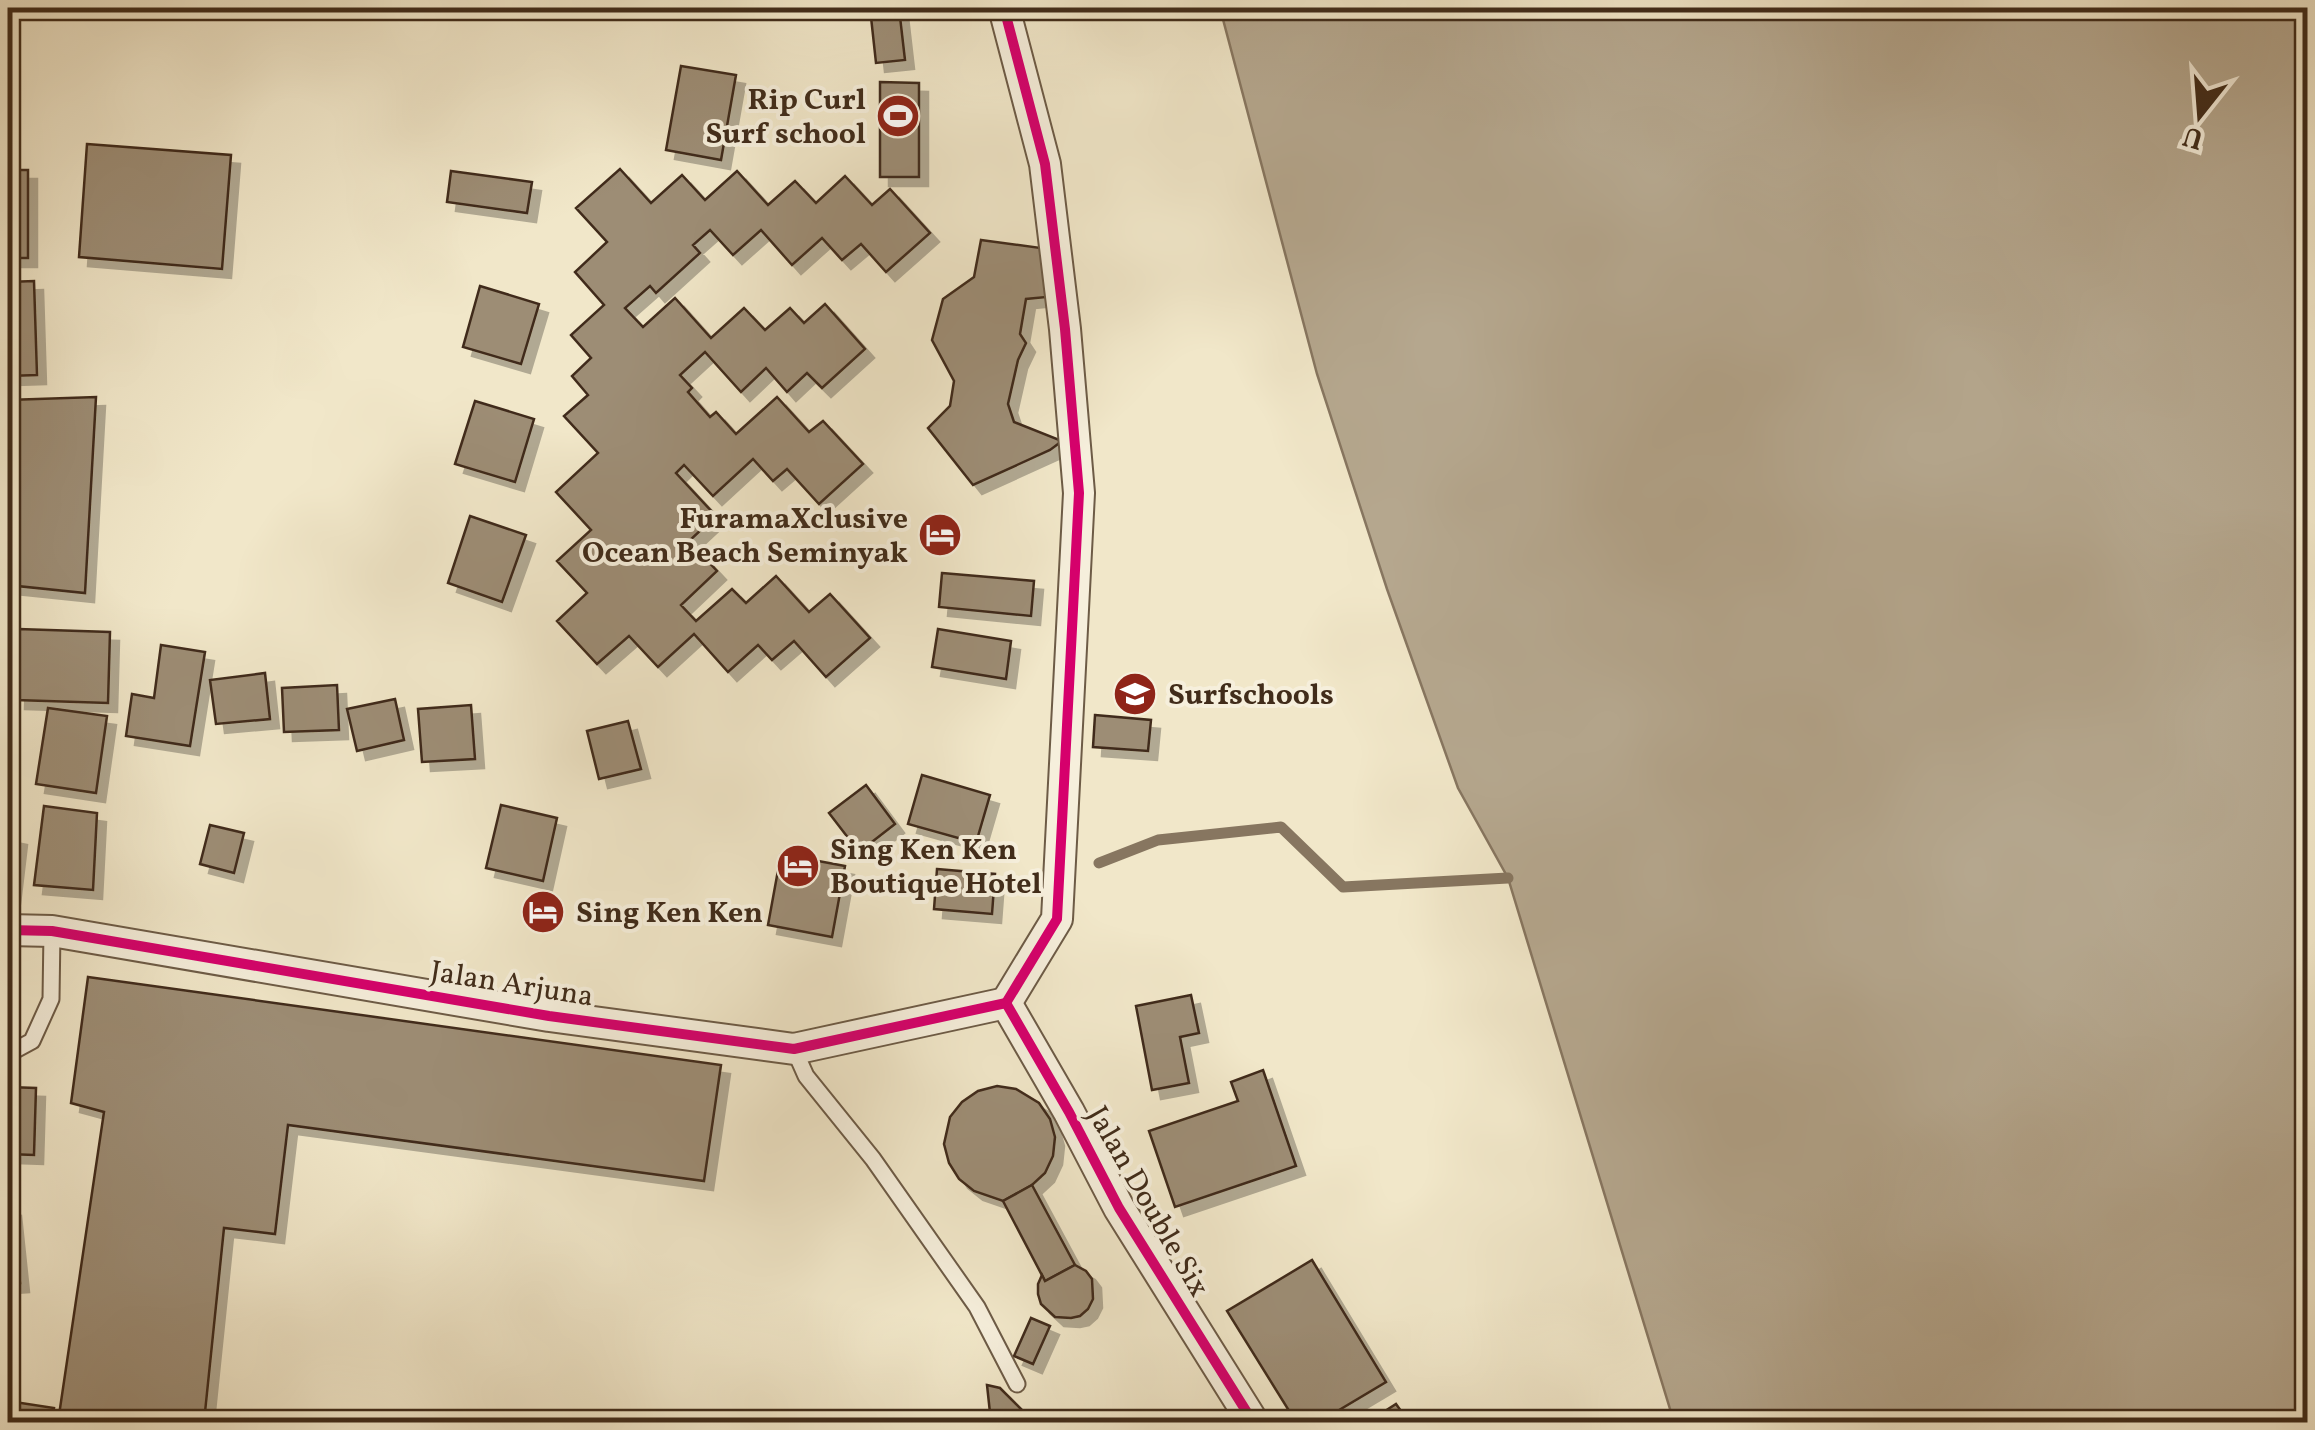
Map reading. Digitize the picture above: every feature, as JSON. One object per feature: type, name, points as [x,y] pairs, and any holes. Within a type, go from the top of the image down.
[{"type":"street","points":[[1004,8],[1045,164],[1079,493],[1057,920],[1006,1003]]},
{"type":"street","name":"Jalan Arjuna","points":[[8,930],[52,930],[548,1016],[794,1049],[1006,1003]]},
{"type":"street","name":"Jalan Double Six","points":[[1006,1003],[1119,1208],[1253,1422]]},
{"type":"lane","points":[[8,1054],[32,1041],[51,999],[52,930]]},
{"type":"lane","points":[[794,1049],[806,1076],[873,1159],[977,1306],[1018,1384]]},
{"type":"shaded area","points":[[1220,8],[2307,8],[2307,1422],[1674,1422],[1508,878],[1458,788],[1387,589],[1317,374]]},
{"type":"building","points":[[870,8],[899,8],[905,60],[876,63]]},
{"type":"building","points":[[681,66],[736,75],[721,160],[666,150]]},
{"type":"building","points":[[880,82],[919,83],[919,177],[880,177]]},
{"type":"building","points":[[87,144],[231,155],[222,269],[79,257]]},
{"type":"building","points":[[620,169],[651,203],[682,175],[705,200],[737,171],[768,205],[795,181],[816,203],[845,176],[872,205],[890,189],[930,233],[886,272],[861,244],[842,260],[822,238],[792,265],[761,230],[733,255],[710,230],[693,245],[700,253],[656,293],[650,286],[625,308],[643,327],[675,298],[711,338],[744,308],[765,330],[790,308],[804,323],[825,304],[865,349],[822,388],[807,373],[787,392],[766,368],[741,392],[705,352],[680,375],[692,388],[688,392],[710,417],[716,412],[736,434],[777,397],[809,432],[823,421],[863,464],[819,504],[787,469],[773,481],[753,459],[713,496],[684,465],[676,473],[716,516],[689,541],[717,571],[681,605],[696,621],[732,589],[746,603],[776,576],[809,612],[830,594],[870,638],[826,677],[794,641],[772,660],[758,645],[728,672],[694,634],[658,667],[629,636],[597,664],[557,621],[587,593],[557,561],[591,530],[556,492],[598,453],[564,416],[588,395],[572,376],[591,358],[571,335],[604,305],[575,272],[607,242],[576,208]]},
{"type":"building","points":[[8,170],[28,170],[28,258],[8,258]]},
{"type":"building","points":[[451,171],[532,182],[527,213],[447,202]]},
{"type":"building","points":[[981,240],[1041,248],[1047,297],[1026,299],[1020,334],[1026,343],[1008,404],[1014,422],[1062,441],[973,485],[928,428],[950,406],[954,381],[932,340],[943,299],[974,277]]},
{"type":"building","points":[[34,281],[37,375],[8,376],[8,282]]},
{"type":"building","points":[[480,286],[539,304],[521,364],[463,347]]},
{"type":"building","points":[[96,397],[85,593],[8,585],[8,400]]},
{"type":"building","points":[[475,401],[534,419],[515,482],[455,464]]},
{"type":"building","points":[[470,516],[526,535],[502,602],[448,583]]},
{"type":"building","points":[[942,573],[1034,581],[1031,616],[939,607]]},
{"type":"building","points":[[18,629],[110,632],[108,703],[16,700]]},
{"type":"building","points":[[938,629],[1011,641],[1006,679],[932,667]]},
{"type":"building","points":[[161,645],[205,652],[190,746],[126,736],[132,694],[154,698]]},
{"type":"building","points":[[265,673],[270,719],[216,724],[210,680]]},
{"type":"building","points":[[337,685],[339,730],[284,732],[282,688]]},
{"type":"building","points":[[395,699],[404,740],[357,751],[347,709]]},
{"type":"building","points":[[471,705],[475,759],[422,762],[418,709]]},
{"type":"building","points":[[48,708],[107,716],[96,793],[36,784]]},
{"type":"building","points":[[1095,715],[1151,720],[1148,751],[1093,747]]},
{"type":"building","points":[[628,721],[641,769],[599,779],[587,731]]},
{"type":"building","points":[[922,775],[990,795],[976,843],[908,824]]},
{"type":"building","points":[[866,785],[895,824],[859,852],[829,813]]},
{"type":"building","points":[[501,805],[557,818],[543,881],[486,868]]},
{"type":"building","points":[[44,806],[97,813],[93,890],[34,885]]},
{"type":"building","points":[[210,825],[244,833],[234,873],[200,864]]},
{"type":"building","points":[[8,834],[18,836],[11,895],[8,895]]},
{"type":"building","points":[[781,854],[845,866],[832,937],[768,925]]},
{"type":"building","points":[[937,869],[995,874],[992,914],[934,909]]},
{"type":"building","points":[[88,977],[721,1065],[704,1181],[288,1125],[275,1234],[224,1228],[204,1422],[58,1422],[104,1112],[71,1103]]},
{"type":"building","points":[[1191,995],[1199,1033],[1180,1037],[1189,1083],[1152,1090],[1136,1006]]},
{"type":"building","points":[[1263,1070],[1296,1166],[1175,1207],[1149,1131],[1238,1101],[1231,1082]]},
{"type":"building","points":[[997,1086],[1016,1089],[1039,1103],[1050,1119],[1055,1137],[1053,1156],[1045,1173],[1003,1201],[974,1191],[959,1179],[944,1144],[950,1117],[962,1102],[978,1091]]},
{"type":"building","points":[[8,1087],[36,1088],[34,1155],[8,1154]]},
{"type":"building","points":[[1032,1185],[1075,1265],[1045,1281],[1003,1201]]},
{"type":"building","points":[[12,1207],[20,1283],[8,1284],[8,1208]]},
{"type":"building","points":[[1312,1260],[1386,1382],[1319,1422],[1296,1422],[1227,1311]]},
{"type":"building","points":[[1075,1265],[1092,1279],[1093,1299],[1080,1316],[1055,1317],[1041,1304],[1038,1284],[1042,1275],[1045,1281]]},
{"type":"building","points":[[1031,1318],[1050,1326],[1033,1364],[1014,1356]]},
{"type":"building","points":[[987,1385],[1000,1388],[1034,1422],[991,1422]]},
{"type":"building","points":[[8,1401],[54,1408],[52,1422],[8,1422]]},
{"type":"building","points":[[1396,1404],[1409,1422],[1368,1422]]},
{"type":"waterway","points":[[1099,863],[1158,840],[1281,827],[1343,887],[1508,878]]},
{"type":"cycle path","points":[[1004,8],[1045,164],[1079,493],[1057,919],[1006,1003]]},
{"type":"cycle path","points":[[8,930],[52,931],[549,1016],[794,1049],[1006,1003]]},
{"type":"cycle path","points":[[1006,1003],[1119,1208],[1253,1422]]},
{"type":"place","name":"Rip Curl Surf school","points":[[898,116]]},
{"type":"place","name":"FuramaXclusive Ocean Beach Seminyak","points":[[940,535]]},
{"type":"place","name":"Surfschools","points":[[1135,694]]},
{"type":"place","name":"Sing Ken Ken Boutique Hotel","points":[[798,866]]},
{"type":"place","name":"Sing Ken Ken","points":[[543,912]]}]
